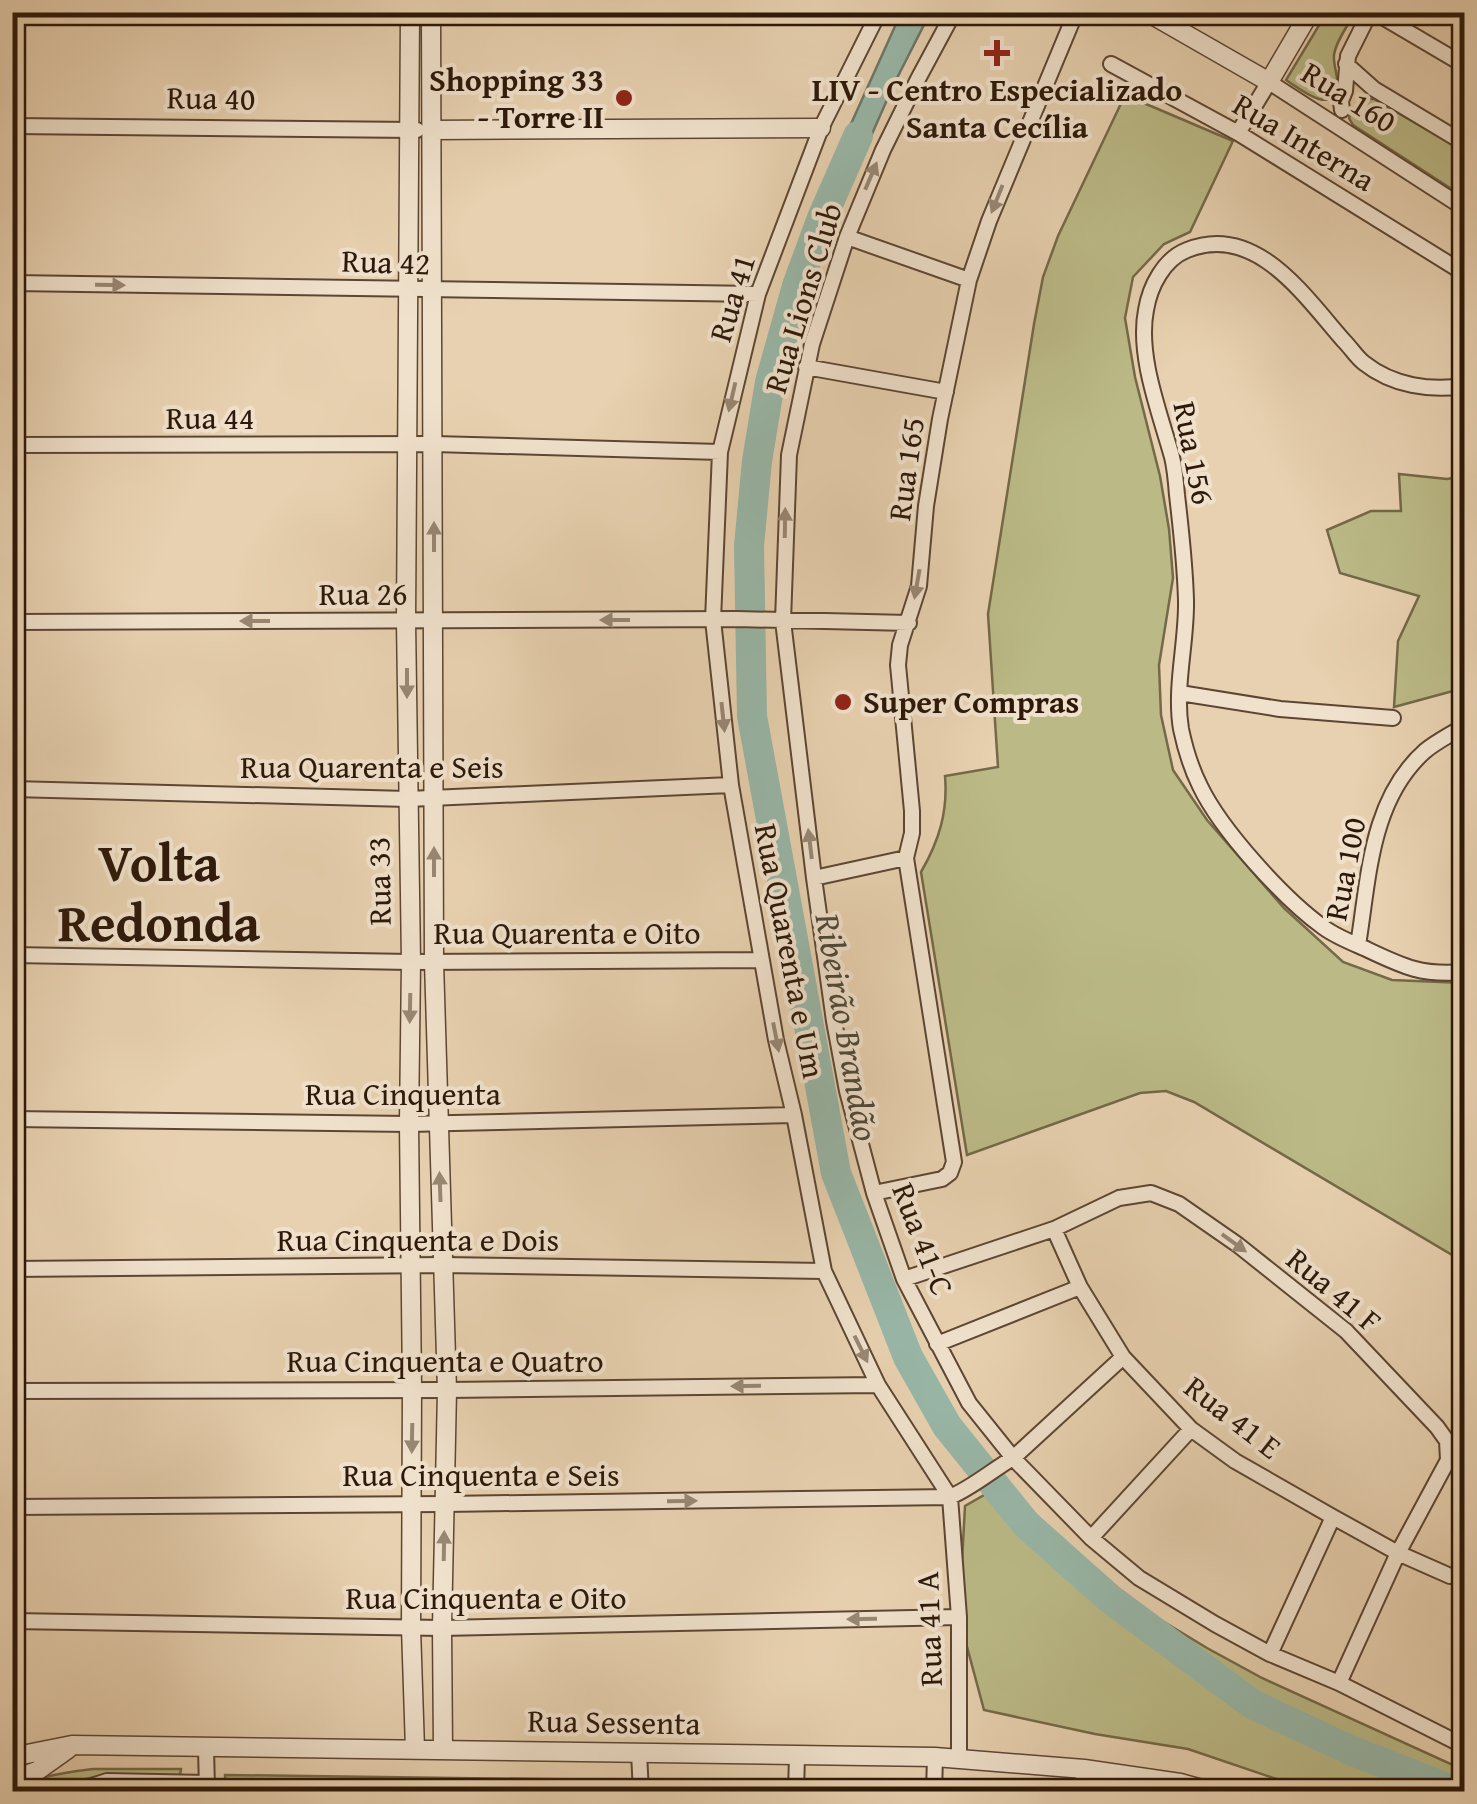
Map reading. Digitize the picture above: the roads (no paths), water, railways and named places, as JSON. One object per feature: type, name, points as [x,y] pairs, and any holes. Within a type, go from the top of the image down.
[{"type":"street","name":"Rua 33","points":[[410,12],[406,620],[415,1749]]},
{"type":"street","name":"Rua 33","points":[[431,12],[434,962],[447,1390],[443,1749]]},
{"type":"street","name":"Rua 41","points":[[713,620],[720,452],[758,294],[821,128],[879,12]]},
{"type":"street","name":"Rua Lions Club","points":[[784,620],[789,455],[806,367],[846,237],[899,116],[954,12]]},
{"type":"street","name":"Rua 165","points":[[874,1193],[942,1179],[950,1173],[954,1162],[906,858],[912,810],[898,665],[900,646],[919,586],[926,506],[969,280],[989,220],[1076,12]]},
{"type":"street","name":"Rua 160","points":[[1146,12],[1268,82],[1337,116],[1464,208]]},
{"type":"street","points":[[1238,133],[1310,12]]},
{"type":"street","points":[[1337,116],[1347,79],[1346,64],[1372,12],[1464,65]]},
{"type":"street","name":"Rua Interna","points":[[1111,64],[1238,133],[1464,273]]},
{"type":"street","points":[[1346,64],[1374,89],[1464,143]]},
{"type":"street","points":[[1337,116],[1358,93],[1374,89]]},
{"type":"street","name":"Rua 40","points":[[12,126],[432,130]]},
{"type":"street","points":[[432,130],[821,128]]},
{"type":"street","points":[[846,237],[969,280]]},
{"type":"street","name":"Rua 156","points":[[1358,945],[1325,929],[1282,892],[1230,833],[1201,788],[1186,754],[1180,724],[1180,693],[1186,602],[1174,462],[1158,412],[1144,338],[1151,290],[1166,264],[1178,254],[1221,243],[1244,249],[1281,270],[1364,364],[1402,383],[1438,390],[1464,386]]},
{"type":"street","name":"Rua 42","points":[[12,284],[758,294]]},
{"type":"street","points":[[806,367],[946,392]]},
{"type":"street","name":"Rua 44","points":[[12,445],[434,444],[720,452]]},
{"type":"street","name":"Rua Quarenta e Um","points":[[713,620],[730,785],[776,1040],[824,1271],[878,1385],[950,1497]]},
{"type":"street","name":"Rua 41-C","points":[[784,620],[814,878],[847,1090],[874,1193],[904,1279],[969,1403],[1013,1458],[1091,1538],[1139,1578],[1270,1654],[1339,1683],[1464,1746]]},
{"type":"street","name":"Rua 26","points":[[12,622],[908,623]]},
{"type":"street","points":[[1180,693],[1280,709],[1393,718]]},
{"type":"street","name":"Rua 100","points":[[1464,726],[1426,751],[1398,782],[1383,813],[1368,873],[1358,945],[1409,969],[1442,974],[1464,972]]},
{"type":"street","name":"Rua Quarenta e Seis","points":[[12,789],[434,798],[730,785]]},
{"type":"street","points":[[814,878],[906,858]]},
{"type":"street","name":"Rua Quarenta e Oito","points":[[12,955],[411,962],[762,960]]},
{"type":"street","name":"Rua Cinquenta","points":[[12,1118],[438,1124],[794,1115]]},
{"type":"street","name":"Rua 41 F","points":[[1054,1228],[1119,1198],[1151,1193],[1179,1204],[1238,1245],[1346,1331],[1447,1442],[1448,1460],[1398,1553]]},
{"type":"street","points":[[904,1279],[1054,1228]]},
{"type":"street","name":"Rua 41 E","points":[[1054,1228],[1080,1287],[1122,1357],[1192,1429],[1235,1461],[1333,1517],[1450,1576]]},
{"type":"street","name":"Rua Cinquenta e Dois","points":[[12,1269],[443,1265],[824,1271]]},
{"type":"street","points":[[937,1344],[1080,1287]]},
{"type":"street","points":[[950,1497],[1013,1458],[1122,1357]]},
{"type":"street","name":"Rua Cinquenta e Quatro","points":[[12,1390],[878,1385]]},
{"type":"street","points":[[1091,1538],[1192,1429]]},
{"type":"street","name":"Rua Cinquenta e Seis","points":[[12,1507],[950,1497]]},
{"type":"street","name":"Rua 41 A","points":[[950,1497],[959,1618],[959,1759]]},
{"type":"street","points":[[1270,1654],[1333,1517]]},
{"type":"street","points":[[1339,1683],[1398,1553]]},
{"type":"street","name":"Rua Cinquenta e Oito","points":[[12,1622],[442,1628],[959,1618]]},
{"type":"street","points":[[12,1780],[38,1772],[72,1745]]},
{"type":"street","name":"Rua Sessenta","points":[[12,1758],[72,1745],[935,1757],[1084,1769],[1180,1783],[1213,1792]]},
{"type":"street","points":[[72,1792],[107,1782],[207,1787],[206,1748]]},
{"type":"street","points":[[640,1753],[641,1792]]},
{"type":"street","points":[[796,1792],[797,1755]]},
{"type":"street","points":[[934,1792],[935,1757]]},
{"type":"street","points":[[1082,1792],[1084,1769]]},
{"type":"waterway","name":"Ribeirão Brandão","points":[[858,136],[797,286],[770,382],[749,546],[752,716],[836,1173],[908,1357],[947,1426],[1026,1524],[1109,1598],[1252,1704],[1350,1750],[1457,1792]]},
{"type":"place","name":"LIV - Centro Especializado Santa Cecília","points":[[997,53]]},
{"type":"place","name":"Shopping 33 - Torre II","points":[[624,98]]},
{"type":"place","name":"Super Compras","points":[[843,702]]},
{"type":"district","name":"Volta Redonda","points":[[159,893]]}]
